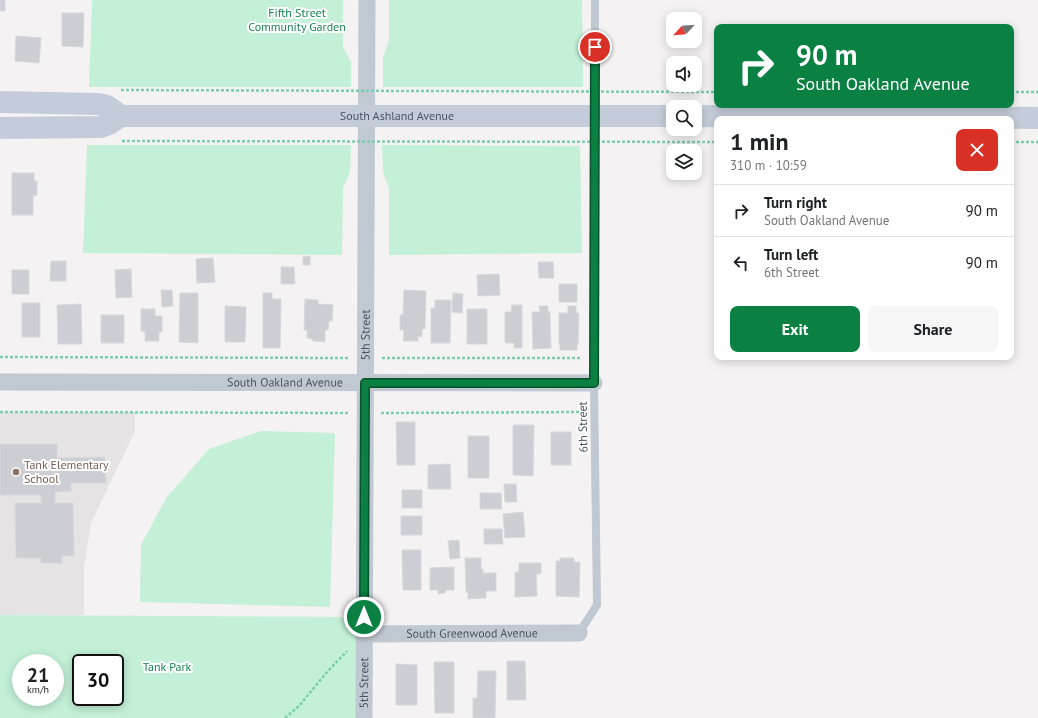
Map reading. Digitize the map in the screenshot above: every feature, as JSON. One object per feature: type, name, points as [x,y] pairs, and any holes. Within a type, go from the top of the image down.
[{"type":"main road","points":[[0,102],[98,104],[108,106],[121,116],[109,124],[101,127],[0,128]]},
{"type":"main road","name":"South Ashland Avenue","points":[[121,116],[666,116]]},
{"type":"main road","points":[[702,116],[714,116]]},
{"type":"main road","points":[[1014,118],[1038,118]]},
{"type":"street","name":"5th Street","points":[[364,718],[367,0]]},
{"type":"street","name":"South Oakland Avenue","points":[[0,382],[594,383]]},
{"type":"street","name":"South Greenwood Avenue","points":[[364,634],[579,633]]},
{"type":"lane","name":"6th Street","points":[[579,633],[597,605],[594,412],[595,0]]},
{"type":"path","points":[[121,90],[714,92]]},
{"type":"path","points":[[1014,92],[1038,92]]},
{"type":"path","points":[[122,141],[714,142]]},
{"type":"path","points":[[1014,142],[1038,142]]},
{"type":"path","points":[[0,357],[594,358]]},
{"type":"path","points":[[0,412],[594,412]]},
{"type":"path","points":[[285,718],[299,706],[327,672],[364,634]]},
{"type":"shaded area","points":[[0,412],[135,412],[135,431],[91,523],[84,567],[84,615],[0,615]]},
{"type":"green space","name":"Fifth Street Community Garden","points":[[92,0],[343,0],[343,47],[351,62],[351,87],[89,87]]},
{"type":"green space","points":[[389,0],[582,0],[583,87],[383,87],[383,58],[389,40]]},
{"type":"green space","points":[[87,145],[351,145],[350,172],[343,188],[342,255],[83,253]]},
{"type":"green space","points":[[382,145],[580,146],[582,253],[389,255],[389,189],[383,172]]},
{"type":"green space","points":[[261,431],[335,433],[330,607],[140,602],[141,545],[166,498],[209,449]]},
{"type":"green space","name":"Tank Park","points":[[0,615],[364,617],[364,718],[0,718]]},
{"type":"building","points":[[0,0],[5,0],[5,11],[0,11]]},
{"type":"building","points":[[62,13],[84,13],[83,47],[62,46]]},
{"type":"building","points":[[16,36],[41,38],[39,63],[15,61]]},
{"type":"building","points":[[12,173],[34,173],[34,181],[37,181],[37,195],[33,196],[33,215],[12,215]]},
{"type":"building","points":[[310,256],[310,265],[303,265],[303,257]]},
{"type":"building","points":[[213,258],[215,282],[197,283],[196,259]]},
{"type":"building","points":[[51,261],[66,261],[66,281],[50,281]]},
{"type":"building","points":[[538,262],[553,262],[554,278],[539,278]]},
{"type":"building","points":[[281,267],[294,267],[295,284],[281,284]]},
{"type":"building","points":[[131,269],[132,297],[116,298],[115,270]]},
{"type":"building","points":[[12,270],[29,270],[29,294],[12,294]]},
{"type":"building","points":[[499,274],[500,295],[478,296],[477,275]]},
{"type":"building","points":[[559,284],[577,284],[577,302],[559,302]]},
{"type":"building","points":[[161,290],[172,290],[173,306],[162,307]]},
{"type":"building","points":[[404,290],[426,291],[425,329],[422,329],[422,337],[418,336],[418,341],[403,341],[404,330],[400,330],[400,315],[403,315]]},
{"type":"building","points":[[180,293],[198,293],[198,343],[179,342]]},
{"type":"building","points":[[263,293],[272,293],[272,299],[281,299],[280,348],[263,348]]},
{"type":"building","points":[[453,293],[463,294],[462,313],[452,312]]},
{"type":"building","points":[[305,299],[318,300],[318,304],[333,305],[332,321],[329,321],[328,330],[325,330],[325,342],[313,341],[312,339],[307,338],[307,330],[304,330]]},
{"type":"building","points":[[435,300],[451,300],[450,343],[431,343],[431,308],[435,308]]},
{"type":"building","points":[[22,303],[40,303],[40,337],[22,337]]},
{"type":"building","points":[[81,304],[82,344],[58,344],[57,305]]},
{"type":"building","points":[[512,305],[522,305],[522,348],[514,348],[514,343],[505,343],[505,312],[511,312]]},
{"type":"building","points":[[225,306],[246,307],[245,342],[225,342]]},
{"type":"building","points":[[539,306],[548,306],[548,312],[550,312],[551,348],[533,349],[532,312],[540,312]]},
{"type":"building","points":[[568,306],[576,306],[576,313],[579,313],[577,350],[560,350],[559,313],[568,313]]},
{"type":"building","points":[[141,309],[155,309],[155,316],[162,316],[162,332],[159,332],[159,341],[145,341],[145,331],[141,331]]},
{"type":"building","points":[[467,309],[487,309],[487,344],[467,344]]},
{"type":"building","points":[[101,315],[124,315],[124,343],[101,343]]},
{"type":"building","points":[[396,422],[415,422],[415,465],[397,465]]},
{"type":"building","points":[[513,425],[534,425],[533,476],[513,475]]},
{"type":"building","points":[[551,432],[571,432],[571,465],[551,465]]},
{"type":"building","points":[[468,436],[489,436],[489,478],[468,478]]},
{"type":"building","name":"Tank Elementary School","points":[[0,444],[57,444],[57,458],[105,457],[106,483],[71,483],[71,491],[55,492],[55,503],[73,503],[74,556],[62,556],[62,563],[41,563],[41,558],[16,558],[15,503],[41,503],[41,495],[0,495]]},
{"type":"building","points":[[450,464],[451,489],[428,489],[428,465]]},
{"type":"building","points":[[504,484],[516,484],[517,502],[505,502]]},
{"type":"building","points":[[402,490],[422,490],[422,508],[402,508]]},
{"type":"building","points":[[480,493],[501,493],[502,509],[480,509]]},
{"type":"building","points":[[523,512],[525,537],[505,538],[503,514]]},
{"type":"building","points":[[401,516],[422,516],[422,535],[401,535]]},
{"type":"building","points":[[484,529],[502,529],[503,544],[484,544]]},
{"type":"building","points":[[459,540],[460,558],[450,559],[448,541]]},
{"type":"building","points":[[402,550],[421,550],[421,590],[403,590]]},
{"type":"building","points":[[465,558],[481,558],[481,569],[483,569],[483,573],[496,573],[496,591],[486,591],[486,598],[468,599],[468,592],[466,592]]},
{"type":"building","points":[[560,558],[574,558],[574,562],[580,562],[579,597],[556,596],[556,561],[560,561]]},
{"type":"building","points":[[519,563],[541,563],[541,574],[536,574],[537,596],[515,597],[515,572],[519,572]]},
{"type":"building","points":[[454,567],[454,590],[446,590],[445,593],[438,594],[438,590],[430,590],[430,568]]},
{"type":"building","points":[[507,661],[525,661],[526,700],[507,700]]},
{"type":"building","points":[[434,662],[454,662],[454,713],[435,713]]},
{"type":"building","points":[[396,664],[417,665],[417,705],[396,705]]},
{"type":"building","points":[[478,671],[496,671],[495,718],[473,718],[473,698],[477,698]]},
{"type":"place","name":"Tank Elementary School","points":[[16,472]]},
{"type":"route","points":[[364,617],[365,383],[594,383],[595,47]]}]
